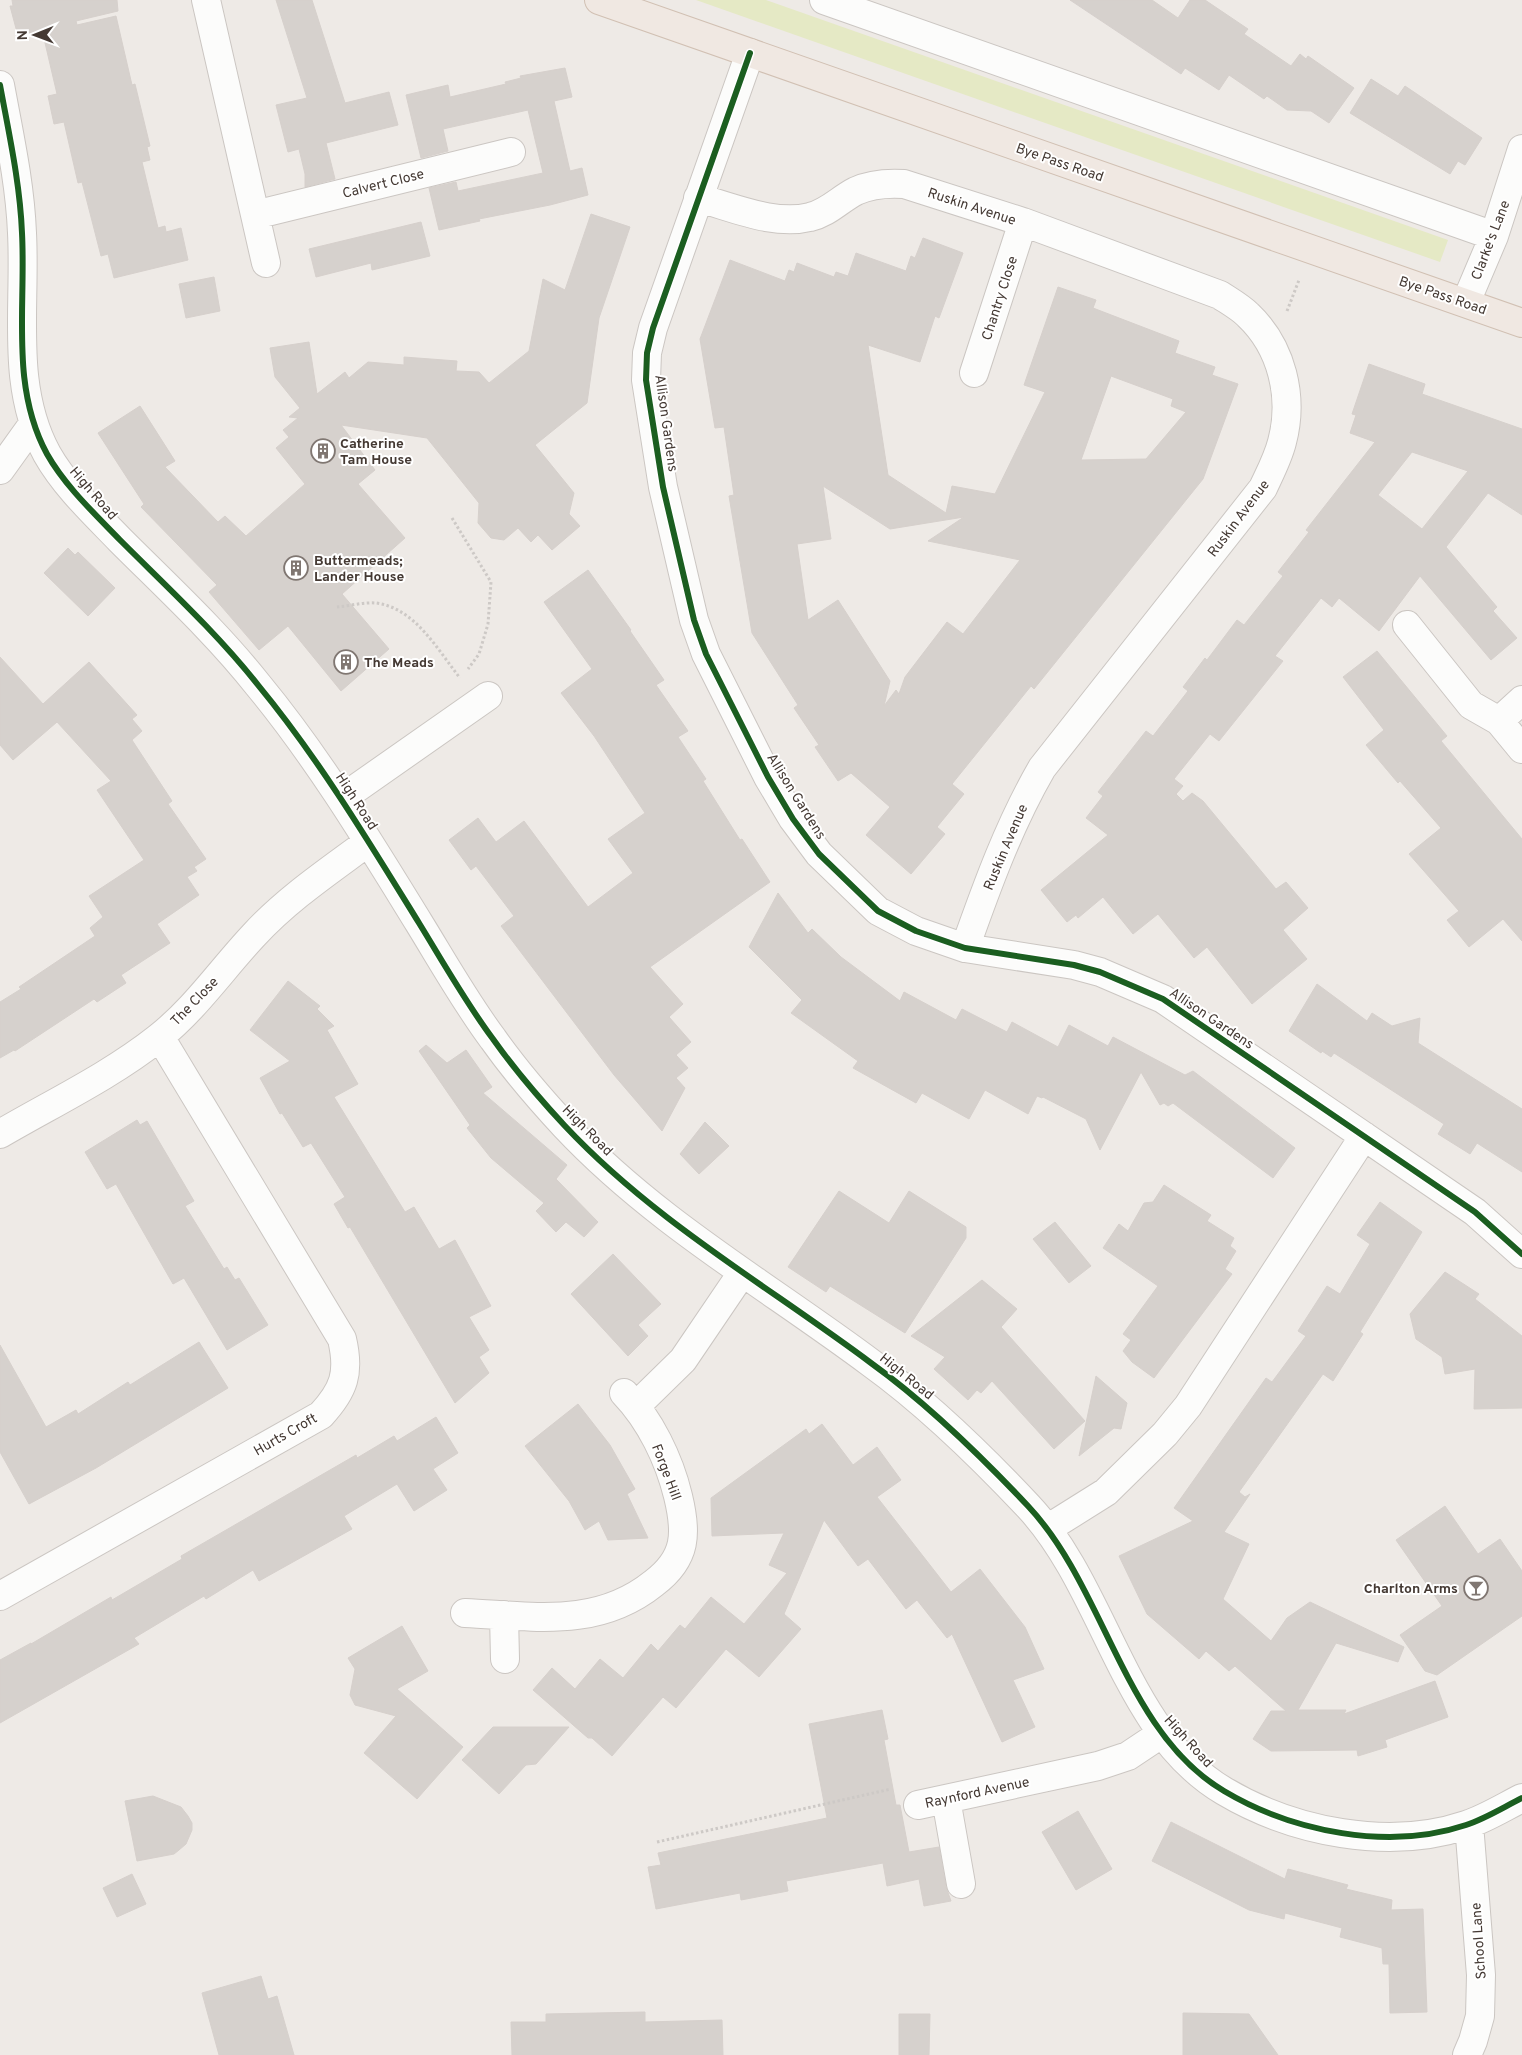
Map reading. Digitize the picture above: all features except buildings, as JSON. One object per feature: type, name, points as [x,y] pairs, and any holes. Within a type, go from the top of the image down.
[{"type":"main road","name":"Bye Pass Road","points":[[599,0],[1522,323]]},
{"type":"street","points":[[206,0],[266,263]]},
{"type":"street","points":[[824,0],[1494,236]]},
{"type":"street","name":"Allison Gardens","points":[[750,53],[653,328],[647,353],[646,380],[663,487],[694,620],[706,654],[768,777],[793,819],[819,854],[878,912],[916,931],[965,948],[1074,965],[1100,972],[1163,999],[1475,1212],[1522,1254]]},
{"type":"street","name":"High Road","points":[[0,85],[20,195],[23,243],[22,366],[24,389],[33,424],[49,458],[64,479],[96,515],[240,662],[268,696],[341,799],[489,1035],[524,1080],[565,1126],[617,1176],[653,1206],[742,1273],[816,1322],[879,1368],[972,1448],[1047,1529],[1072,1566],[1130,1679],[1161,1734],[1208,1781],[1230,1795],[1268,1813],[1309,1825],[1351,1834],[1394,1836],[1431,1834],[1469,1824],[1522,1798]]},
{"type":"street","name":"Clarke's Lane","points":[[1466,302],[1494,236],[1522,150]]},
{"type":"street","name":"Calvert Close","points":[[255,215],[511,152]]},
{"type":"street","name":"Ruskin Avenue","points":[[698,198],[771,218],[796,220],[824,213],[856,191],[888,183],[904,184],[1023,222],[1220,295],[1247,314],[1267,336],[1273,346],[1286,388],[1287,413],[1282,442],[1263,488],[1042,768],[1027,794],[998,858],[965,948]]},
{"type":"street","name":"Chantry Close","points":[[974,374],[1023,222]]},
{"type":"street","points":[[0,470],[33,424]]},
{"type":"street","points":[[1408,625],[1471,705],[1499,721],[1522,749]]},
{"type":"street","points":[[341,799],[484,700]]},
{"type":"street","points":[[1499,721],[1522,700]]},
{"type":"street","name":"The Close","points":[[0,1134],[112,1070],[160,1036],[202,996],[254,935],[277,912],[297,894],[368,842]]},
{"type":"street","name":"Hurts Croft","points":[[3,1586],[321,1415],[331,1404],[343,1385],[346,1354],[342,1339],[160,1036]]},
{"type":"street","points":[[1047,1529],[1106,1492],[1165,1434],[1188,1406],[1364,1136]]},
{"type":"street","name":"Forge Hill","points":[[465,1613],[570,1616],[609,1610],[643,1592],[659,1580],[673,1564],[682,1548],[684,1524],[676,1486],[664,1455],[630,1400],[683,1360],[742,1273]]},
{"type":"street","points":[[504,1615],[505,1659]]},
{"type":"street","name":"Raynford Avenue","points":[[918,1805],[1098,1766],[1128,1756],[1161,1734]]},
{"type":"street","points":[[946,1799],[961,1884]]},
{"type":"street","name":"School Lane","points":[[1467,2055],[1480,2016],[1481,1975],[1469,1824]]},
{"type":"path","points":[[1273,346],[1311,250]]},
{"type":"path","points":[[452,518],[490,582],[488,624],[479,654],[460,678]]},
{"type":"path","points":[[337,607],[374,603],[394,608],[421,627],[460,678],[484,700]]},
{"type":"green space","points":[[696,0],[766,0],[1448,240],[1440,262]]},
{"type":"cycle path","points":[[750,53],[653,328],[647,353],[646,380],[663,487],[694,620],[706,654],[768,777],[793,819],[819,854],[878,911],[916,931],[965,948],[1074,965],[1100,972],[1163,999],[1475,1212],[1522,1254]]},
{"type":"cycle path","points":[[0,85],[14,159],[21,214],[24,374],[35,428],[47,454],[62,477],[81,499],[209,629],[280,713],[343,801],[473,1011],[510,1062],[546,1105],[599,1160],[636,1192],[713,1251],[913,1395],[991,1468],[1028,1506],[1055,1540],[1077,1577],[1139,1697],[1162,1733],[1190,1765],[1224,1791],[1251,1805],[1311,1827],[1342,1833],[1374,1836],[1436,1833],[1466,1825],[1522,1798]]},
{"type":"place","name":"Catherine Tam House","points":[[323,451]]},
{"type":"place","name":"Buttermeads; Lander House","points":[[296,568]]},
{"type":"place","name":"The Meads","points":[[346,662]]},
{"type":"place","name":"Charlton Arms","points":[[1476,1588]]}]
